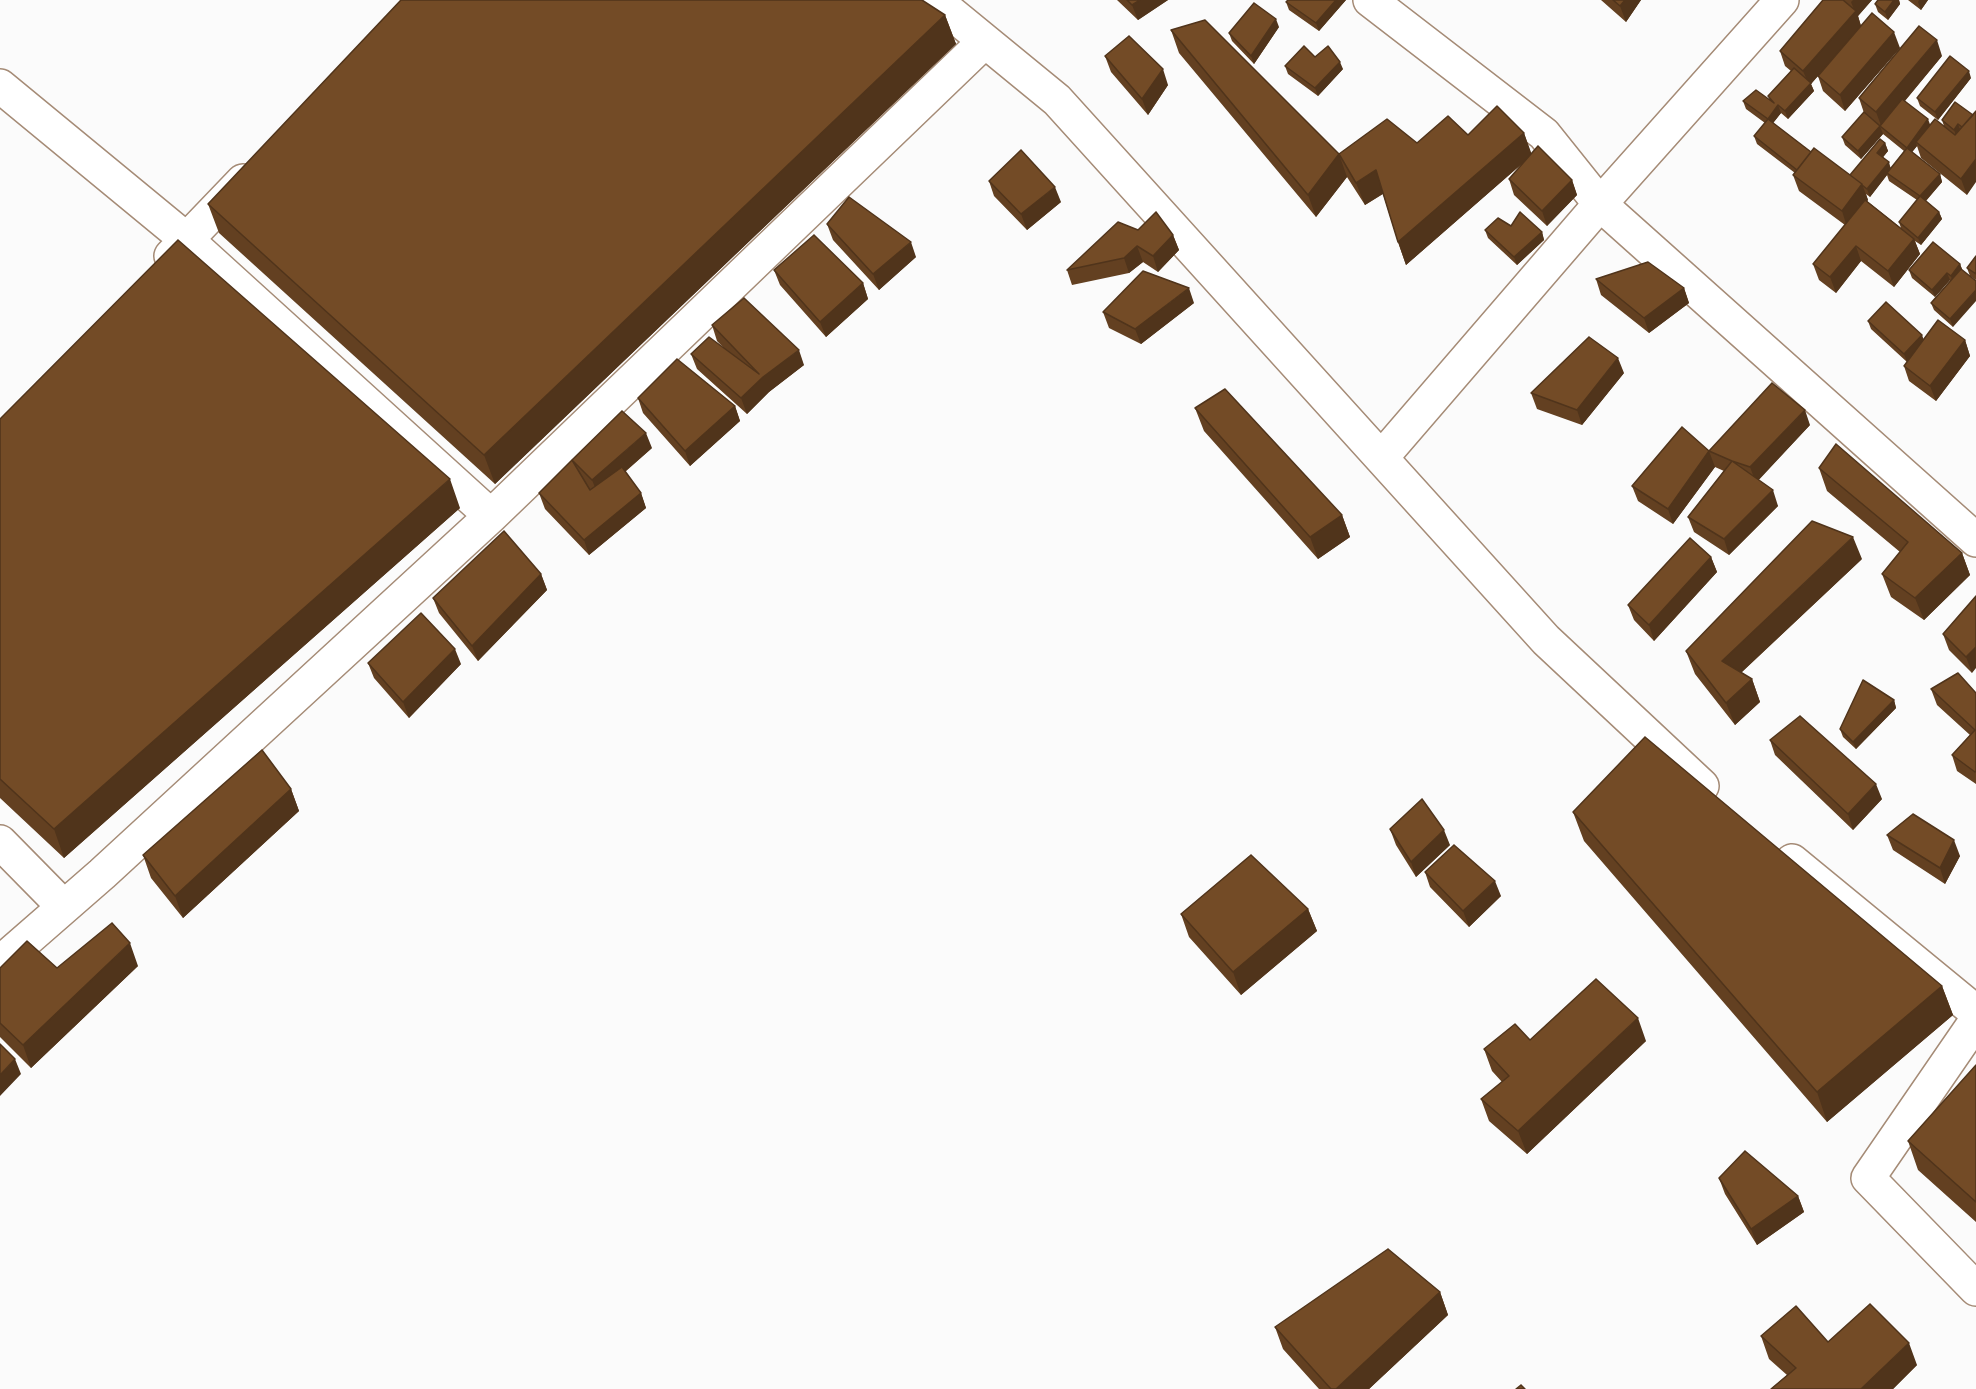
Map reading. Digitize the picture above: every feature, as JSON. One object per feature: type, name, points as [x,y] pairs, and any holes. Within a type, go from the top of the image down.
[{"type":"street","points":[[935,0],[1057,99],[1546,640],[1685,772],[1722,802]]},
{"type":"street","points":[[1370,0],[1544,134],[1600,204],[1976,540]]},
{"type":"street","points":[[1382,456],[1600,204],[1782,0]]},
{"type":"street","points":[[0,963],[491,516],[986,41]]},
{"type":"street","points":[[0,86],[187,240],[491,516]]},
{"type":"street","points":[[147,281],[261,163]]},
{"type":"street","points":[[1767,840],[1976,1012]]},
{"type":"street","points":[[0,842],[64,907]]},
{"type":"street","points":[[1976,1021],[1868,1178],[1976,1289]]},
{"type":"building","points":[[401,0],[922,0],[945,15],[484,455],[208,204]]},
{"type":"building","points":[[1127,0],[1140,0],[1132,5]]},
{"type":"building","points":[[1288,0],[1336,0],[1316,23],[1286,2]]},
{"type":"building","points":[[1613,0],[1625,0],[1620,6]]},
{"type":"building","points":[[1823,0],[1843,0],[1856,11],[1803,71],[1780,51]]},
{"type":"building","points":[[1878,0],[1894,0],[1885,12],[1875,4]]},
{"type":"building","points":[[1254,3],[1276,19],[1251,56],[1229,33]]},
{"type":"building","points":[[1872,13],[1894,32],[1840,95],[1818,76]]},
{"type":"building","points":[[1205,20],[1339,154],[1308,195],[1171,30]]},
{"type":"building","points":[[1919,26],[1937,40],[1876,112],[1859,98]]},
{"type":"building","points":[[1129,36],[1163,69],[1142,99],[1105,56]]},
{"type":"building","points":[[1304,46],[1315,57],[1328,46],[1340,62],[1315,88],[1285,66]]},
{"type":"building","points":[[1950,56],[1969,71],[1935,112],[1917,98]]},
{"type":"building","points":[[1794,68],[1811,83],[1785,111],[1778,105],[1768,119],[1743,101],[1756,90],[1774,103],[1768,96]]},
{"type":"building","points":[[1902,99],[1928,119],[1907,148],[1880,126]]},
{"type":"building","points":[[1955,102],[1973,115],[1962,127],[1958,124],[1954,130],[1942,120]]},
{"type":"building","points":[[1497,106],[1524,133],[1398,242],[1376,170],[1356,183],[1339,154],[1387,119],[1417,143],[1448,116],[1468,135]]},
{"type":"building","points":[[1976,111],[1976,159],[1961,179],[1916,142],[1935,119],[1955,135]]},
{"type":"building","points":[[1864,112],[1880,126],[1858,151],[1842,137]]},
{"type":"building","points":[[1768,119],[1811,152],[1797,170],[1754,136]]},
{"type":"building","points":[[1880,139],[1885,143],[1877,153],[1889,162],[1867,189],[1850,175]]},
{"type":"building","points":[[1538,146],[1572,180],[1542,211],[1509,179]]},
{"type":"building","points":[[1814,148],[1862,184],[1842,211],[1793,175]]},
{"type":"building","points":[[1907,148],[1940,174],[1920,196],[1887,173]]},
{"type":"building","points":[[1021,150],[1055,187],[1021,214],[989,181]]},
{"type":"building","points":[[1920,196],[1939,212],[1918,238],[1899,222]]},
{"type":"building","points":[[849,197],[911,242],[873,274],[827,224]]},
{"type":"building","points":[[1865,200],[1914,239],[1888,271],[1856,246],[1830,277],[1813,264]]},
{"type":"building","points":[[1156,212],[1173,235],[1153,256],[1137,246],[1124,258],[1067,270],[1118,222],[1138,230]]},
{"type":"building","points":[[1520,212],[1542,232],[1514,257],[1485,230],[1498,218],[1511,226]]},
{"type":"building","points":[[814,235],[863,283],[820,322],[774,270]]},
{"type":"building","points":[[178,240],[450,479],[54,829],[0,779],[0,419]]},
{"type":"building","points":[[1933,242],[1960,264],[1951,276],[1947,273],[1932,290],[1909,270]]},
{"type":"building","points":[[1976,256],[1976,274],[1967,268]]},
{"type":"building","points":[[1648,262],[1684,288],[1644,318],[1596,279]]},
{"type":"building","points":[[1961,269],[1976,281],[1976,290],[1950,319],[1931,303]]},
{"type":"building","points":[[1143,271],[1189,288],[1135,329],[1103,312]]},
{"type":"building","points":[[744,298],[799,350],[763,377],[741,398],[691,354],[709,337],[759,374],[712,325]]},
{"type":"building","points":[[1886,302],[1922,335],[1904,354],[1868,321]]},
{"type":"building","points":[[1938,320],[1965,340],[1930,386],[1904,366]]},
{"type":"building","points":[[1589,337],[1618,358],[1577,410],[1531,393]]},
{"type":"building","points":[[677,359],[735,406],[685,451],[638,398]]},
{"type":"building","points":[[1772,383],[1805,410],[1750,467],[1709,451]]},
{"type":"building","points":[[1225,389],[1342,515],[1310,537],[1195,408]]},
{"type":"building","points":[[622,411],[646,433],[592,480],[572,460]]},
{"type":"building","points":[[1682,427],[1709,451],[1668,509],[1632,486]]},
{"type":"building","points":[[1836,444],[1962,553],[1915,598],[1882,574],[1908,542],[1819,468]]},
{"type":"building","points":[[572,460],[590,490],[622,467],[641,493],[584,540],[539,493]]},
{"type":"building","points":[[1732,461],[1773,490],[1724,539],[1688,517]]},
{"type":"building","points":[[1812,521],[1853,537],[1722,661],[1752,679],[1726,703],[1686,651]]},
{"type":"building","points":[[504,531],[541,574],[472,646],[433,598]]},
{"type":"building","points":[[1690,538],[1711,557],[1649,625],[1628,605]]},
{"type":"building","points":[[1976,596],[1976,647],[1966,657],[1943,634]]},
{"type":"building","points":[[421,613],[455,649],[403,702],[368,663]]},
{"type":"building","points":[[1958,673],[1976,693],[1975,772],[1952,755],[1975,730],[1931,689]]},
{"type":"building","points":[[1863,680],[1894,700],[1853,742],[1840,729]]},
{"type":"building","points":[[1800,716],[1876,784],[1848,814],[1770,740]]},
{"type":"building","points":[[1645,737],[1942,986],[1817,1092],[1573,812]]},
{"type":"building","points":[[262,750],[291,789],[175,896],[143,855]]},
{"type":"building","points":[[1422,799],[1444,830],[1411,862],[1390,829]]},
{"type":"building","points":[[1913,814],[1954,840],[1940,868],[1887,835]]},
{"type":"building","points":[[1454,845],[1495,881],[1463,911],[1425,872]]},
{"type":"building","points":[[1251,855],[1308,909],[1233,972],[1181,914]]},
{"type":"building","points":[[112,923],[130,943],[23,1045],[0,1023],[0,968],[27,941],[57,968]]},
{"type":"building","points":[[1596,979],[1638,1018],[1518,1131],[1481,1099],[1509,1076],[1484,1049],[1515,1024],[1530,1040]]},
{"type":"building","points":[[0,1044],[15,1059],[0,1075]]},
{"type":"building","points":[[1976,1065],[1976,1202],[1908,1141]]},
{"type":"building","points":[[1745,1151],[1798,1196],[1751,1229],[1719,1178]]},
{"type":"building","points":[[1388,1249],[1440,1292],[1336,1389],[1331,1389],[1275,1327]]},
{"type":"building","points":[[1870,1304],[1909,1343],[1861,1389],[1771,1389],[1796,1368],[1761,1336],[1796,1306],[1828,1342]]}]
